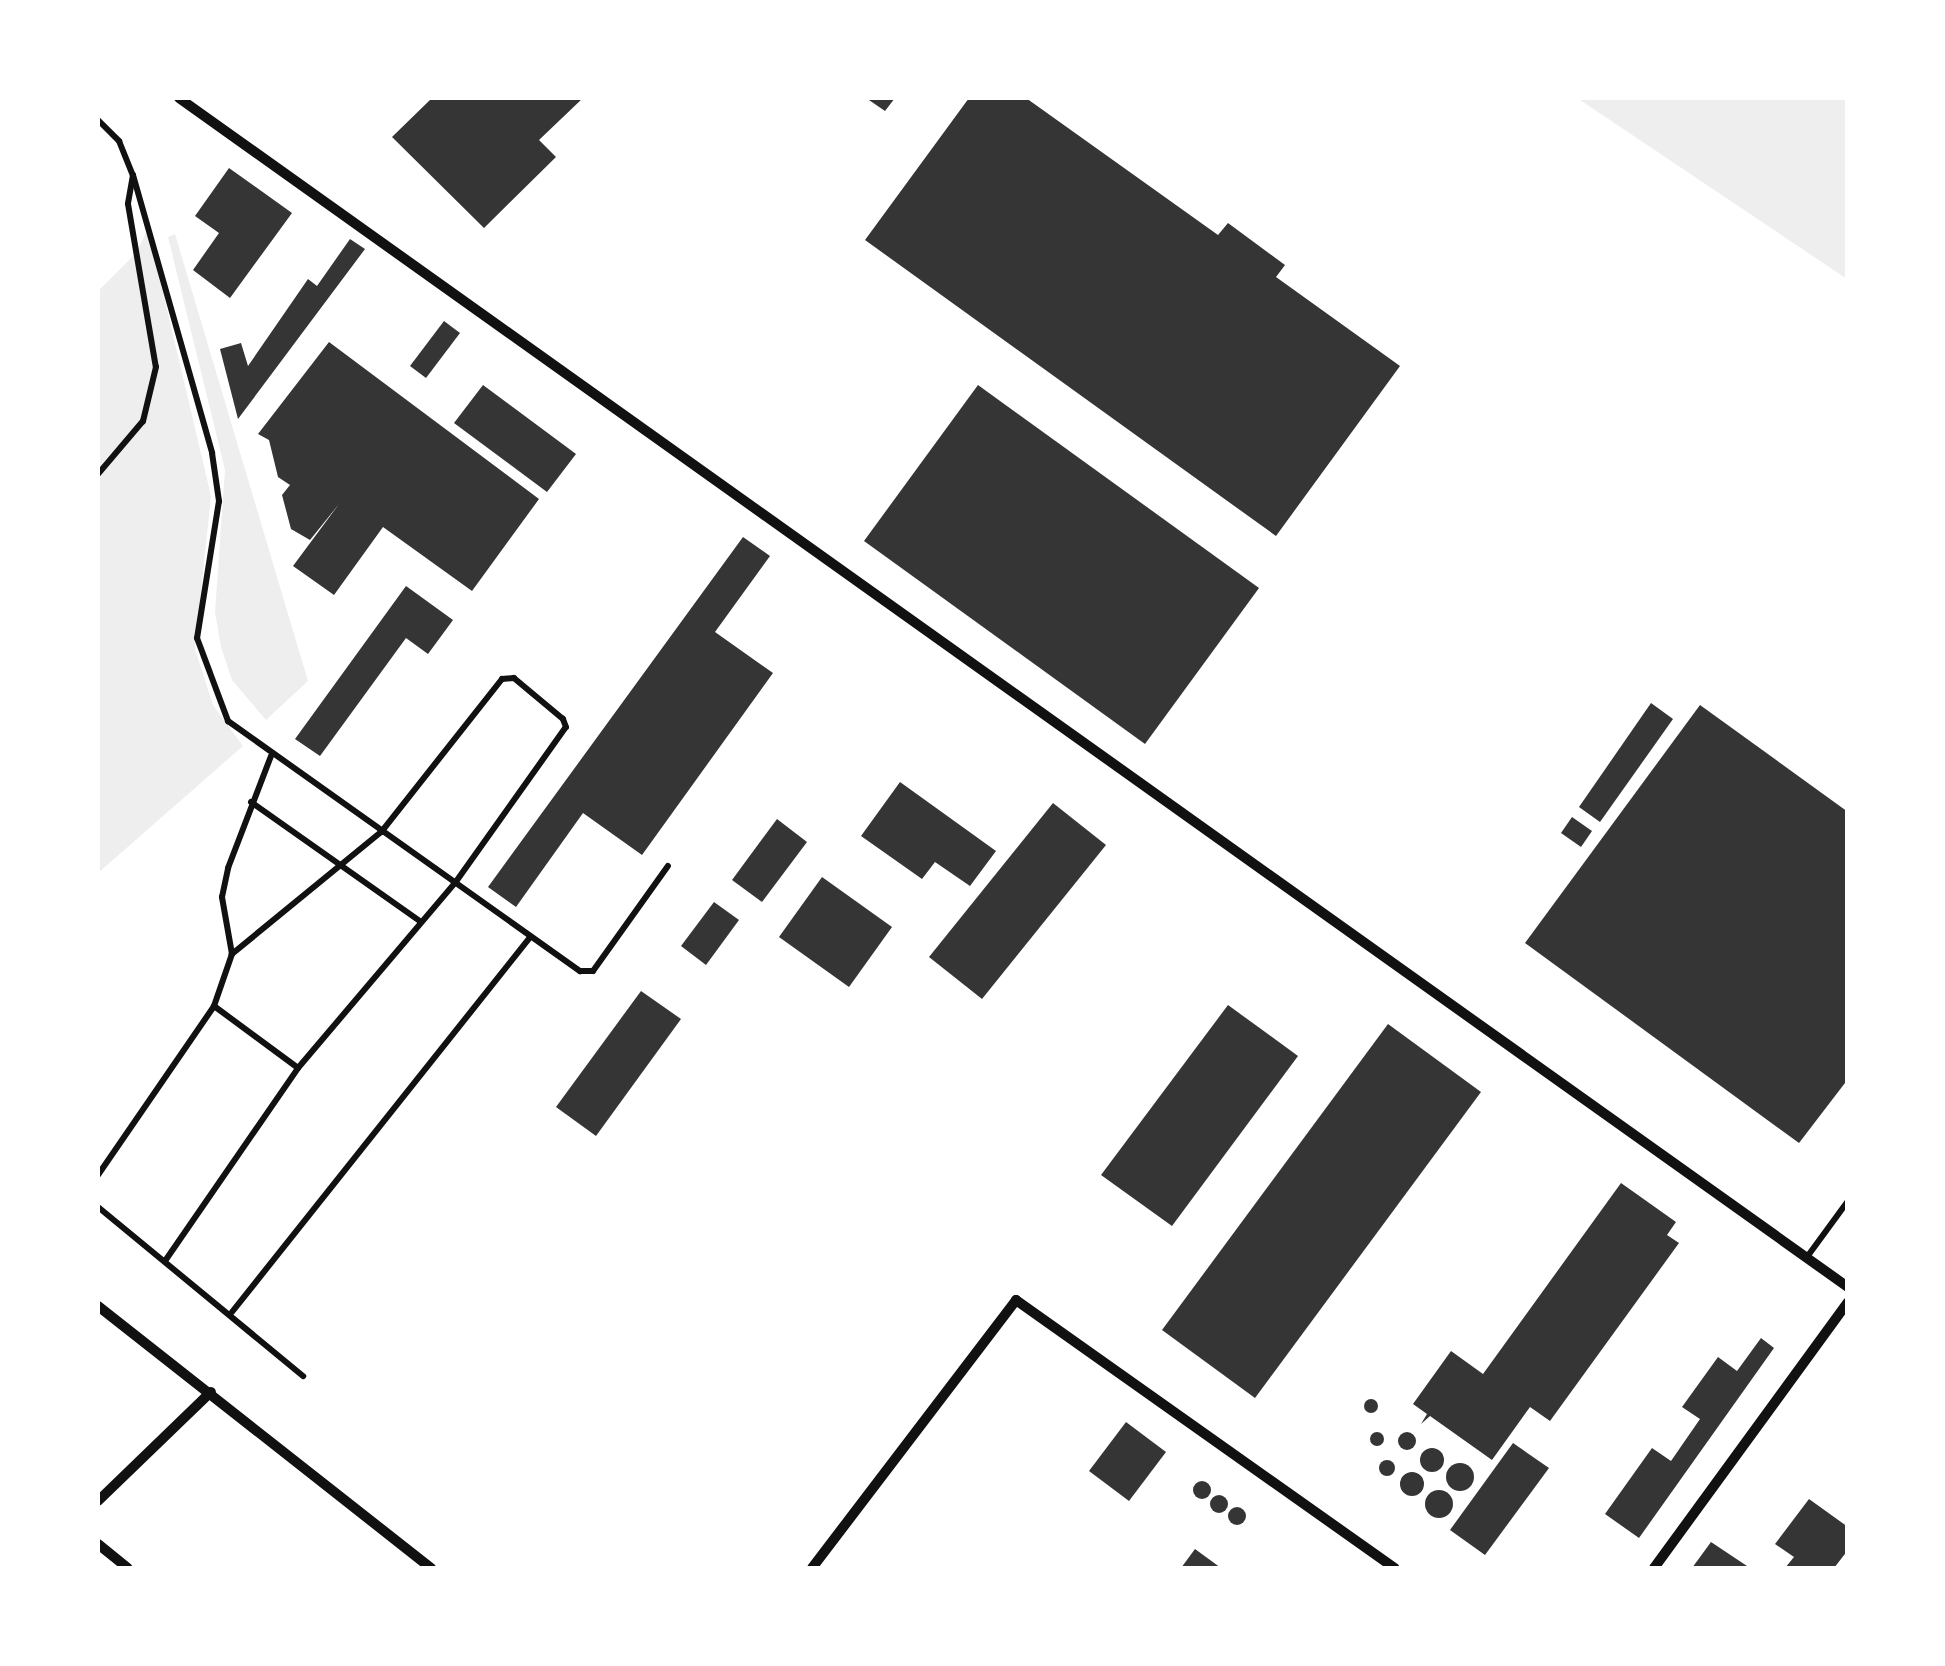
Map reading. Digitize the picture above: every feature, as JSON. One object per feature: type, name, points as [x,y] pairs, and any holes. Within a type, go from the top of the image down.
[{"type":"street","points":[[179,98],[1848,1287]]},
{"type":"street","points":[[812,1568],[1016,1300],[1394,1568]]},
{"type":"street","points":[[1654,1568],[1848,1302]]},
{"type":"street","points":[[98,1306],[431,1568]]},
{"type":"street","points":[[98,1501],[211,1392]]},
{"type":"street","points":[[98,1544],[128,1568]]},
{"type":"lane","points":[[98,120],[119,141],[133,175],[214,469],[219,501],[197,618],[202,659],[228,720],[270,756],[455,882],[564,964],[592,971],[668,866]]},
{"type":"lane","points":[[98,474],[125,449],[153,398],[156,367],[128,204],[133,175]]},
{"type":"lane","points":[[165,1261],[298,1068],[455,882],[566,727],[514,678],[502,679],[382,832],[343,869],[232,954]]},
{"type":"lane","points":[[98,1175],[214,1006],[232,954],[222,897],[251,802],[270,756]]},
{"type":"lane","points":[[251,802],[421,922]]},
{"type":"lane","points":[[232,1312],[530,938]]},
{"type":"lane","points":[[214,1006],[298,1068]]},
{"type":"lane","points":[[1806,1258],[1848,1201]]},
{"type":"lane","points":[[98,1206],[232,1312],[304,1376]]},
{"type":"shaded area","points":[[1577,98],[1847,98],[1847,279]]},
{"type":"shaded area","points":[[148,229],[211,496],[195,649],[213,705],[243,746],[98,873],[98,291],[136,253]]},
{"type":"shaded area","points":[[175,234],[308,681],[266,720],[232,680],[221,647],[215,612],[225,470],[168,237]]},
{"type":"building","points":[[432,98],[583,98],[539,140],[556,157],[484,228],[392,137]]},
{"type":"building","points":[[866,98],[895,98],[885,111]]},
{"type":"building","points":[[969,98],[1026,98],[1218,235],[1228,223],[1285,265],[1276,277],[1400,366],[1276,536],[865,240]]},
{"type":"building","points":[[229,168],[292,213],[230,298],[193,270],[219,233],[195,216]]},
{"type":"building","points":[[350,239],[365,249],[238,419],[220,349],[241,343],[248,366],[308,279],[317,286]]},
{"type":"building","points":[[444,321],[460,333],[426,378],[410,366]]},
{"type":"building","points":[[329,342],[539,499],[472,591],[383,527],[334,595],[293,566],[339,504],[310,540],[291,529],[282,495],[290,485],[278,477],[269,440],[258,434]]},
{"type":"building","points":[[483,385],[576,454],[547,492],[454,423]]},
{"type":"building","points":[[978,385],[1259,588],[1145,744],[864,541]]},
{"type":"building","points":[[743,537],[770,556],[715,632],[773,673],[642,855],[583,813],[516,907],[488,887]]},
{"type":"building","points":[[406,586],[453,620],[428,654],[406,638],[320,756],[295,739]]},
{"type":"building","points":[[1651,703],[1673,719],[1600,822],[1579,807]]},
{"type":"building","points":[[1700,705],[1848,812],[1848,1079],[1799,1143],[1525,943]]},
{"type":"building","points":[[900,782],[996,851],[970,886],[935,862],[922,879],[861,836]]},
{"type":"building","points":[[1053,803],[1106,845],[982,999],[929,957]]},
{"type":"building","points":[[1572,817],[1592,831],[1581,847],[1561,833]]},
{"type":"building","points":[[777,819],[807,842],[762,902],[732,880]]},
{"type":"building","points":[[822,877],[892,927],[849,987],[779,937]]},
{"type":"building","points":[[714,902],[739,920],[706,965],[681,946]]},
{"type":"building","points":[[641,991],[681,1019],[596,1136],[556,1107]]},
{"type":"building","points":[[1228,1005],[1298,1056],[1172,1226],[1101,1175]]},
{"type":"building","points":[[1388,1024],[1481,1092],[1255,1398],[1162,1330]]},
{"type":"building","points":[[1621,1183],[1676,1222],[1667,1235],[1679,1243],[1550,1421],[1530,1407],[1492,1460],[1430,1416],[1421,1424],[1427,1414],[1413,1404],[1451,1351],[1483,1374]]},
{"type":"building","points":[[1761,1338],[1774,1348],[1639,1538],[1605,1514],[1652,1448],[1671,1461],[1700,1419],[1682,1407],[1718,1357],[1737,1371]]},
{"type":"building","points":[[1371,1399],[1378,1406],[1371,1413],[1364,1406]]},
{"type":"building","points":[[1126,1422],[1166,1452],[1129,1501],[1089,1471]]},
{"type":"building","points":[[1377,1432],[1384,1439],[1377,1446],[1370,1439]]},
{"type":"building","points":[[1407,1432],[1416,1441],[1407,1450],[1398,1441]]},
{"type":"building","points":[[1513,1443],[1549,1468],[1485,1555],[1450,1530]]},
{"type":"building","points":[[1432,1448],[1444,1460],[1432,1472],[1420,1460]]},
{"type":"building","points":[[1387,1460],[1395,1468],[1387,1476],[1379,1468]]},
{"type":"building","points":[[1460,1463],[1470,1467],[1474,1477],[1470,1487],[1460,1491],[1450,1487],[1446,1477],[1450,1467]]},
{"type":"building","points":[[1412,1472],[1424,1484],[1412,1496],[1400,1484]]},
{"type":"building","points":[[1202,1481],[1211,1490],[1202,1499],[1193,1490]]},
{"type":"building","points":[[1439,1490],[1449,1494],[1453,1504],[1449,1514],[1439,1518],[1429,1514],[1425,1504],[1429,1494]]},
{"type":"building","points":[[1219,1495],[1228,1504],[1219,1513],[1210,1504]]},
{"type":"building","points":[[1809,1499],[1848,1527],[1848,1550],[1834,1568],[1785,1568],[1794,1557],[1775,1544]]},
{"type":"building","points":[[1237,1507],[1246,1516],[1237,1525],[1228,1516]]},
{"type":"building","points":[[1711,1542],[1750,1568],[1692,1568]]},
{"type":"building","points":[[1195,1549],[1221,1568],[1181,1568]]}]
